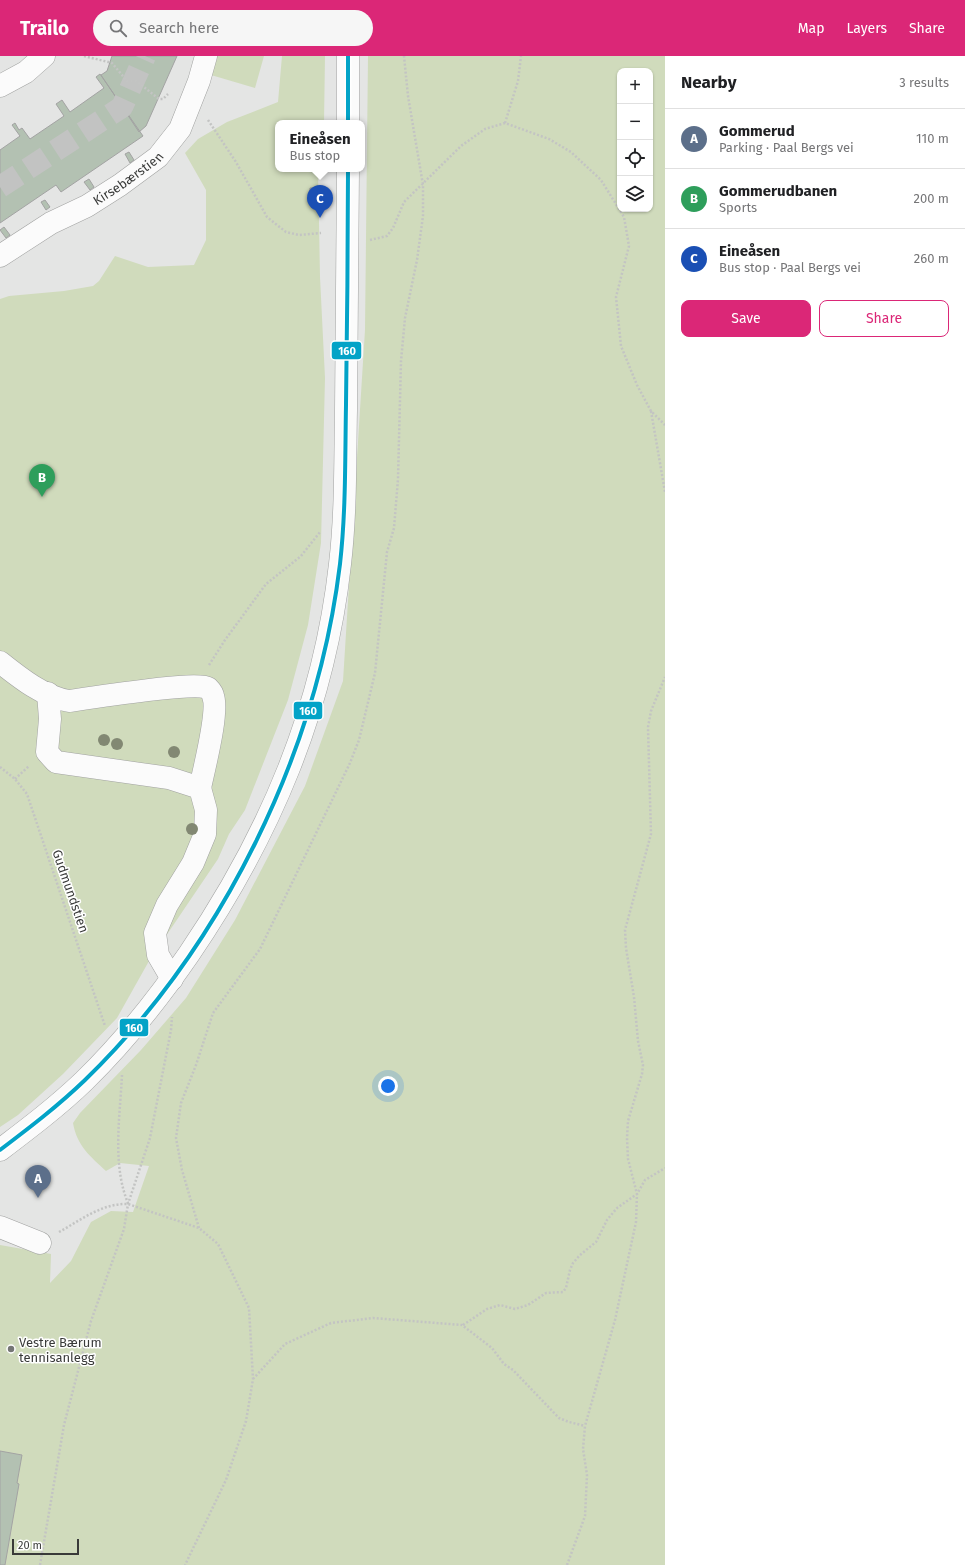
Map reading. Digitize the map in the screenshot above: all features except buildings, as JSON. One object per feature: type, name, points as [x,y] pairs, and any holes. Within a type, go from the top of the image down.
[{"type":"street","points":[[0,86],[26,72],[44,56]]},
{"type":"street","name":"Kirsebærstien","points":[[0,256],[51,223],[87,206],[158,157],[180,129],[193,97],[206,56]]},
{"type":"street","points":[[348,56],[348,120]]},
{"type":"street","points":[[0,1150],[37,1122],[84,1081],[127,1037],[172,979],[215,916],[247,860],[280,794],[302,735],[330,634],[340,564],[344,498],[348,172]]},
{"type":"street","points":[[0,662],[21,678],[57,699],[69,701],[197,686],[208,688],[213,694],[215,703],[200,788],[206,810],[205,834],[193,863],[167,906],[155,934],[158,955],[172,979]]},
{"type":"street","points":[[48,693],[50,719],[47,752],[56,762],[169,778],[200,788]]},
{"type":"street","points":[[0,1228],[40,1242]]},
{"type":"path","points":[[84,56],[112,63],[127,81],[136,81],[159,99]]},
{"type":"path","points":[[198,1228],[182,1170],[176,1138],[181,1103],[196,1065],[213,1013],[260,949],[350,763],[359,740],[375,672],[388,552],[394,528],[398,479],[401,361],[405,318],[417,260],[423,216],[423,184],[408,96],[404,56]]},
{"type":"path","points":[[505,123],[518,81],[521,56]]},
{"type":"path","points":[[193,97],[236,162],[267,217],[286,232],[299,234],[322,233]]},
{"type":"path","points":[[348,247],[387,236],[393,228],[404,202],[461,146],[485,129],[505,123],[549,139],[572,152],[601,180],[624,217],[629,246],[616,297],[621,346],[637,385],[651,411],[665,425]]},
{"type":"path","points":[[651,411],[665,492]]},
{"type":"path","points":[[197,686],[225,640],[266,584],[301,556],[322,530]]},
{"type":"path","points":[[567,1565],[585,1516],[587,1475],[583,1449],[585,1426],[615,1320],[636,1222],[637,1194],[628,1160],[626,1138],[628,1121],[642,1074],[643,1065],[638,1041],[625,930],[651,834],[648,728],[651,712],[665,677]]},
{"type":"path","name":"Gudmundstien","points":[[0,767],[15,779],[27,794],[107,1031]]},
{"type":"path","points":[[40,1565],[64,1425],[90,1321],[124,1229],[128,1204],[150,1138],[171,1030],[172,1015]]},
{"type":"path","points":[[122,1069],[119,1153],[121,1187],[128,1204]]},
{"type":"path","points":[[462,1325],[487,1309],[500,1305],[515,1309],[528,1305],[546,1293],[563,1292],[566,1288],[573,1263],[596,1242],[606,1220],[618,1208],[637,1194],[645,1180],[665,1168]]},
{"type":"path","points":[[40,1242],[103,1207],[128,1204],[198,1228],[218,1244],[248,1308],[253,1379],[246,1421],[226,1480],[185,1565]]},
{"type":"path","points":[[253,1379],[285,1344],[331,1323],[373,1318],[462,1325],[492,1348],[504,1364],[512,1370],[559,1418],[585,1426]]},
{"type":"green space","points":[[216,56],[264,56],[255,88],[211,75]]},
{"type":"green space","points":[[282,56],[325,56],[324,120],[275,120],[275,172],[318,172],[320,277],[325,378],[321,543],[308,625],[288,700],[245,810],[229,834],[218,859],[149,961],[117,1018],[63,1074],[18,1115],[0,1127],[0,299],[9,296],[64,291],[93,286],[99,281],[115,256],[148,267],[194,265],[206,240],[206,190],[185,153],[198,139],[227,122],[278,102]]},
{"type":"green space","points":[[368,56],[665,56],[665,1565],[0,1565],[0,1245],[51,1254],[50,1283],[71,1261],[91,1222],[111,1211],[133,1212],[149,1166],[120,1163],[106,1171],[85,1150],[78,1138],[73,1123],[80,1113],[141,1050],[186,998],[235,920],[305,786],[343,681],[365,330]]},
{"type":"tunnel","points":[[0,187],[122,107],[145,56]]},
{"type":"transit line","name":"160","points":[[348,56],[348,120]]},
{"type":"transit line","name":"160","points":[[0,1150],[54,1108],[85,1080],[134,1027],[179,970],[220,908],[255,843],[285,775],[310,706],[328,635],[340,564],[343,524],[345,484],[348,172]]},
{"type":"place","name":"Eineåsen","points":[[320,218]]},
{"type":"place","name":"Gommerudbanen","points":[[42,497]]},
{"type":"place","name":"Gommerud","points":[[38,1198]]},
{"type":"place","name":"Vestre Bærum tennisanlegg","points":[[11,1349]]}]
